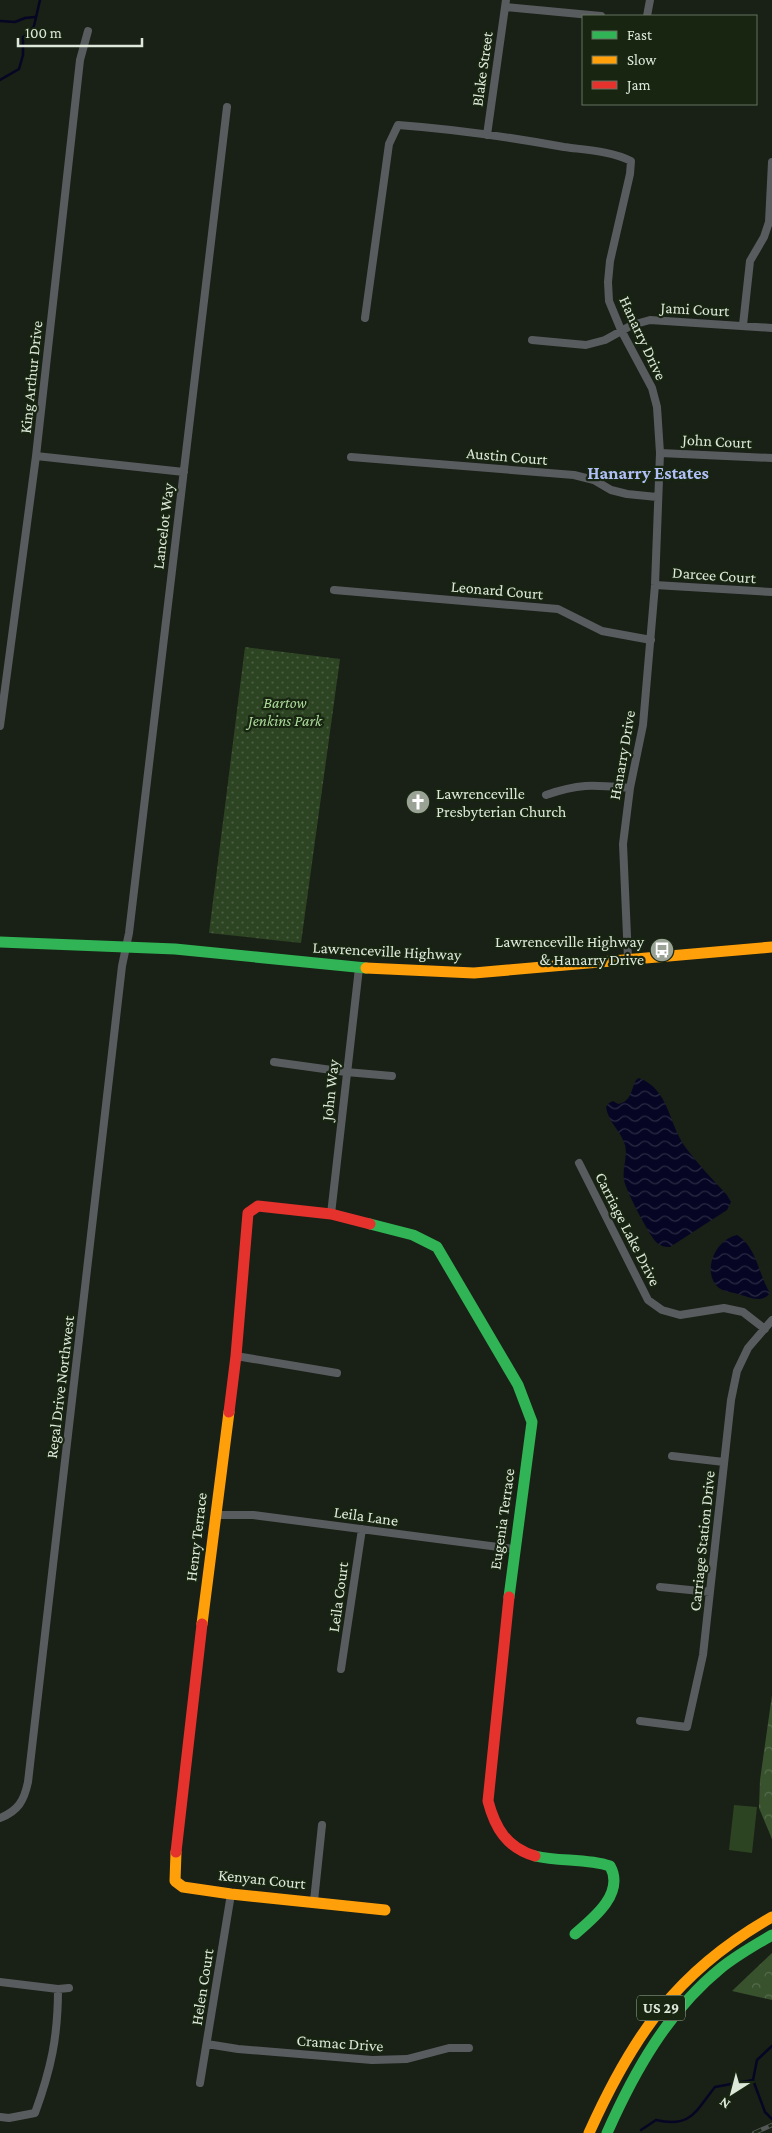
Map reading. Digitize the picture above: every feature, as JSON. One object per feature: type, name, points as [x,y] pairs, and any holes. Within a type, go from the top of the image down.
[{"type":"street","points":[[648,15],[650,0]]},
{"type":"street","points":[[505,4],[594,15]]},
{"type":"street","name":"Blake Street","points":[[487,135],[505,4]]},
{"type":"street","name":"King Arthur Drive","points":[[0,726],[36,456],[80,60],[88,32]]},
{"type":"street","name":"Lancelot Way","points":[[127,947],[227,107]]},
{"type":"street","name":"Hanarry Drive","points":[[364,318],[389,144],[398,125],[487,135],[619,156],[631,161],[630,174],[610,261],[609,301],[621,330],[652,388],[657,408],[660,452],[655,585],[643,725],[630,788],[623,844],[628,960]]},
{"type":"street","points":[[743,325],[750,261],[764,237],[768,222],[772,162]]},
{"type":"street","name":"Jami Court","points":[[532,340],[586,345],[605,340],[632,324],[650,320],[772,328]]},
{"type":"street","name":"John Court","points":[[660,452],[772,458]]},
{"type":"street","points":[[36,456],[184,472]]},
{"type":"street","name":"Austin Court","points":[[351,457],[574,475],[594,480],[611,490],[627,494],[657,497]]},
{"type":"street","name":"Darcee Court","points":[[655,585],[772,592]]},
{"type":"street","name":"Leonard Court","points":[[334,590],[558,609],[602,631],[651,640]]},
{"type":"street","points":[[546,795],[570,786],[592,784],[630,788]]},
{"type":"street","name":"Lawrenceville Highway","points":[[0,942],[175,949],[359,968],[474,973],[772,947]]},
{"type":"street","name":"Regal Drive Northwest","points":[[0,1818],[18,1808],[26,1793],[28,1782],[119,995],[127,947]]},
{"type":"street","name":"John Way","points":[[331,1214],[359,968]]},
{"type":"street","points":[[274,1062],[392,1076]]},
{"type":"street","name":"Carriage Lake Drive","points":[[579,1163],[648,1300],[662,1310],[680,1315],[724,1308],[743,1312],[765,1329]]},
{"type":"street","name":"Eugenia Terrace","points":[[246,1236],[248,1213],[258,1206],[331,1214],[412,1235],[437,1247],[518,1386],[532,1422],[514,1549],[488,1801],[490,1814],[500,1833],[526,1854],[601,1863],[610,1866],[615,1876],[615,1886],[612,1893],[584,1927],[575,1934]]},
{"type":"street","name":"Henry Terrace","points":[[176,1842],[236,1356],[246,1236]]},
{"type":"street","name":"Carriage Station Drive","points":[[640,1721],[687,1728],[703,1655],[731,1400],[737,1371],[748,1348],[772,1320]]},
{"type":"street","points":[[236,1356],[337,1373]]},
{"type":"street","points":[[672,1456],[724,1462]]},
{"type":"street","name":"Leila Lane","points":[[215,1515],[253,1515],[514,1549]]},
{"type":"street","name":"Leila Court","points":[[341,1669],[362,1529]]},
{"type":"street","points":[[660,1587],[710,1592]]},
{"type":"street","points":[[314,1901],[322,1825]]},
{"type":"street","name":"Kenyan Court","points":[[176,1842],[174,1866],[176,1881],[183,1887],[231,1894],[314,1901],[385,1910]]},
{"type":"street","name":"Helen Court","points":[[200,2083],[231,1894]]},
{"type":"street","name":"US 29","points":[[589,2133],[598,2111],[618,2074],[642,2035],[665,2003],[708,1958],[745,1932],[772,1917]]},
{"type":"street","name":"US 29","points":[[607,2133],[617,2109],[652,2050],[688,2001],[720,1969],[772,1935]]},
{"type":"street","points":[[0,1982],[58,1989],[69,1988]]},
{"type":"street","points":[[0,2118],[35,2113],[48,2077],[58,2026],[58,1989]]},
{"type":"street","name":"Cramac Drive","points":[[207,2044],[372,2060],[407,2059],[449,2048],[469,2048]]},
{"type":"green space","name":"Bartow Jenkins Park","points":[[245,647],[340,659],[301,943],[209,933]]},
{"type":"green space","points":[[772,1695],[772,1839],[759,1808],[760,1780]]},
{"type":"green space","points":[[734,1805],[757,1807],[752,1853],[729,1850]]},
{"type":"green space","points":[[772,1953],[772,2000],[732,1991]]},
{"type":"water","points":[[639,1078],[649,1083],[663,1099],[680,1139],[731,1202],[727,1210],[670,1247],[662,1246],[652,1237],[629,1193],[624,1180],[625,1145],[609,1117],[606,1107],[613,1101],[618,1104],[626,1101],[636,1080]]},
{"type":"water","points":[[737,1235],[749,1246],[770,1293],[763,1298],[755,1299],[723,1290],[714,1282],[711,1274],[713,1257],[722,1243]]},
{"type":"waterway","points":[[0,80],[19,69],[23,55],[23,37],[34,26],[40,0]]},
{"type":"waterway","points":[[0,21],[15,22],[35,17]]},
{"type":"waterway","points":[[753,2080],[757,2060],[772,2046]]},
{"type":"waterway","points":[[753,2080],[765,2112],[772,2119]]},
{"type":"waterway","points":[[641,2130],[656,2120],[668,2122],[685,2120],[697,2111],[715,2087],[753,2080]]},
{"type":"railway","points":[[754,2133],[772,2125]]},
{"type":"traffic: fast","points":[[0,942],[175,949],[366,968]]},
{"type":"traffic: fast","points":[[370,1224],[413,1235],[437,1247],[518,1385],[532,1422],[509,1597]]},
{"type":"traffic: fast","points":[[535,1856],[592,1862],[610,1866],[614,1876],[614,1886],[611,1895],[598,1913],[575,1934]]},
{"type":"traffic: fast","points":[[607,2133],[641,2065],[654,2044],[685,2003],[721,1968],[772,1935]]},
{"type":"traffic: slow","points":[[366,968],[474,973],[772,947]]},
{"type":"traffic: slow","points":[[202,1624],[229,1412]]},
{"type":"traffic: slow","points":[[176,1852],[175,1881],[183,1887],[231,1894],[385,1910]]},
{"type":"traffic: slow","points":[[589,2133],[623,2066],[661,2008],[684,1983],[710,1960],[739,1938],[772,1917]]},
{"type":"traffic: jam","points":[[229,1412],[236,1356],[248,1213],[258,1206],[331,1214],[370,1224]]},
{"type":"traffic: jam","points":[[509,1597],[488,1801],[494,1820],[504,1836],[517,1848],[535,1856]]},
{"type":"traffic: jam","points":[[176,1852],[202,1624]]},
{"type":"place","name":"Lawrenceville Presbyterian Church","points":[[418,802]]},
{"type":"place","name":"Lawrenceville Highway & Hanarry Drive","points":[[662,950]]},
{"type":"district","name":"Hanarry Estates","points":[[648,473]]}]
